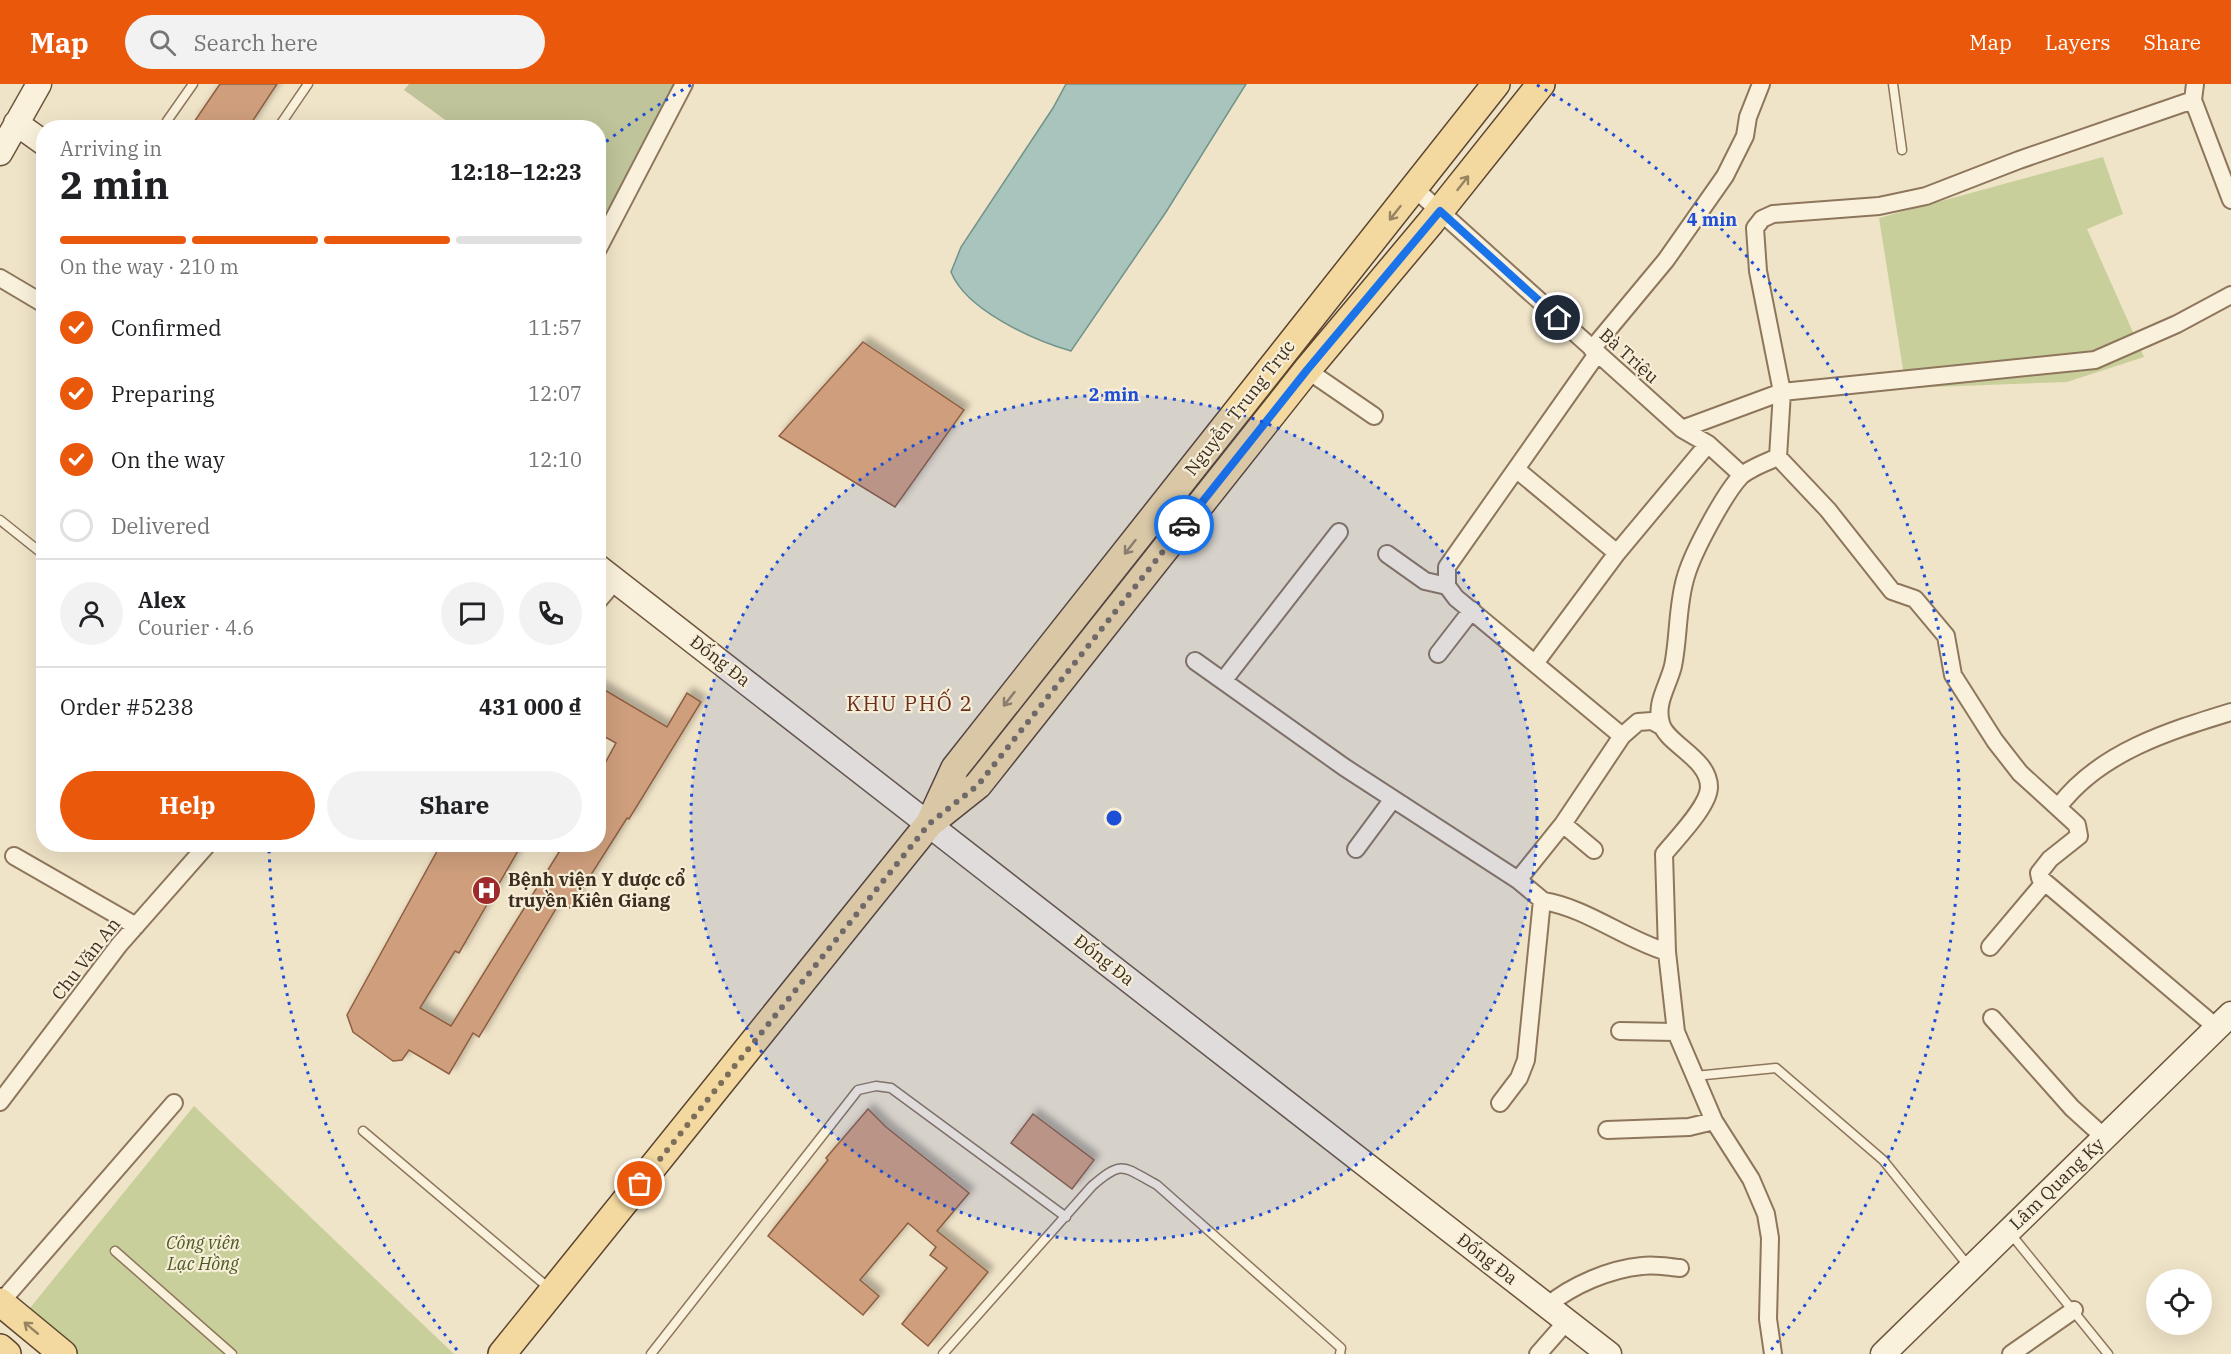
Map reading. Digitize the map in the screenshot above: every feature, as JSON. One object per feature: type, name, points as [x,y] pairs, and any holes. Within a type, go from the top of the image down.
[{"type":"main road","name":"Nguyễn Trung Trực","points":[[929,824],[955,768],[1496,84]]},
{"type":"main road","name":"Nguyễn Trung Trực","points":[[502,1354],[929,824],[978,785],[1307,370],[1440,211],[1541,84]]},
{"type":"main road","points":[[0,1302],[55,1352]]},
{"type":"main road","points":[[0,1348],[7,1354]]},
{"type":"street","points":[[0,153],[39,84]]},
{"type":"street","points":[[606,234],[684,84]]},
{"type":"street","points":[[1447,586],[1447,567],[1595,351],[1666,261],[1725,176],[1746,136],[1748,117],[1761,84]]},
{"type":"street","points":[[2224,1021],[2044,883],[2039,873],[2063,847],[2076,839],[2080,832],[2077,825],[2059,806],[2020,773],[1983,724],[1953,675],[1946,636],[1915,598],[1892,591],[1828,510],[1778,457],[1782,392],[1758,271],[1755,228],[1762,219],[1773,214],[1802,210],[1879,206],[1926,196],[2195,88],[2231,200]]},
{"type":"street","points":[[16,123],[36,137]]},
{"type":"street","name":"Bà Triệu","points":[[1414,188],[1682,429],[1708,444],[1742,475]]},
{"type":"street","points":[[0,278],[36,299]]},
{"type":"street","points":[[1682,429],[1782,392],[2095,360],[2176,324],[2231,295]]},
{"type":"street","points":[[1307,370],[1374,416]]},
{"type":"street","points":[[1536,662],[1617,553],[1708,444]]},
{"type":"street","points":[[1661,726],[1658,708],[1672,669],[1685,576],[1707,531],[1742,475],[1778,457]]},
{"type":"street","points":[[1516,469],[1617,553]]},
{"type":"street","points":[[1223,681],[1339,532]]},
{"type":"street","points":[[1387,554],[1425,581],[1447,586],[1472,610],[1622,736]]},
{"type":"street","name":"Đống Đa","points":[[607,573],[1609,1354]]},
{"type":"street","points":[[1438,654],[1472,610]]},
{"type":"street","points":[[1194,661],[1393,799],[1518,880],[1543,901],[1559,904],[1643,945],[1666,952]]},
{"type":"street","points":[[2059,806],[2069,792],[2107,763],[2152,738],[2231,712]]},
{"type":"street","points":[[1518,880],[1563,824],[1622,736],[1638,722],[1652,721],[1661,726],[1694,758],[1708,777],[1708,794],[1691,821],[1664,854],[1666,952],[1676,1032],[1714,1121],[1751,1179],[1766,1214],[1770,1238],[1768,1319],[1773,1354]]},
{"type":"street","points":[[1356,849],[1393,799]]},
{"type":"street","points":[[1563,824],[1594,850]]},
{"type":"street","name":"Chu Văn An","points":[[0,1102],[136,926],[201,852]]},
{"type":"street","points":[[14,856],[136,926]]},
{"type":"street","points":[[1990,946],[2044,883]]},
{"type":"street","points":[[1500,1102],[1519,1078],[1526,1060],[1543,901]]},
{"type":"street","points":[[1992,1018],[2072,1108],[2104,1137]]},
{"type":"street","name":"Lâm Quang Ky","points":[[1883,1354],[2224,1021]]},
{"type":"street","points":[[1620,1031],[1676,1032]]},
{"type":"street","points":[[0,1302],[174,1103]]},
{"type":"street","points":[[1606,1130],[1689,1127],[1714,1121]]},
{"type":"street","points":[[1547,1306],[1566,1290],[1585,1282],[1642,1266],[1680,1268]]},
{"type":"street","points":[[2011,1354],[2074,1310]]},
{"type":"street","points":[[1538,1354],[1567,1321]]},
{"type":"lane","points":[[168,120],[193,84]]},
{"type":"lane","points":[[283,120],[308,84]]},
{"type":"lane","points":[[1893,84],[1902,150]]},
{"type":"lane","points":[[0,520],[36,549]]},
{"type":"lane","points":[[1694,1076],[1776,1068],[1884,1160],[1970,1269]]},
{"type":"lane","points":[[651,1354],[858,1090],[876,1086],[891,1088],[1066,1217]]},
{"type":"lane","points":[[363,1131],[553,1292]]},
{"type":"lane","points":[[943,1354],[1092,1186],[1112,1168],[1125,1168],[1157,1185],[1341,1348],[1340,1354]]},
{"type":"lane","points":[[2009,1231],[2108,1354]]},
{"type":"lane","points":[[115,1251],[232,1354]]},
{"type":"green space","points":[[409,84],[674,84],[606,214],[606,120],[445,120],[404,90]]},
{"type":"green space","points":[[2103,157],[2123,214],[2087,229],[2144,357],[2067,382],[1906,388],[1879,218]]},
{"type":"green space","name":"Công viên Lạc Hồng","points":[[194,1106],[454,1354],[63,1354],[21,1319]]},
{"type":"water","points":[[1066,84],[1246,84],[1166,212],[1071,351],[1002,322],[971,299],[959,286],[951,272],[961,247],[1053,108]]},
{"type":"building","points":[[220,84],[277,84],[253,120],[195,120]]},
{"type":"building","points":[[863,342],[964,410],[895,507],[779,436]]},
{"type":"building","points":[[606,691],[667,727],[687,693],[701,702],[629,819],[627,818],[606,851],[606,761],[616,743],[606,737]]},
{"type":"building","points":[[437,852],[517,852],[459,953],[455,951],[420,1008],[451,1026],[559,852],[605,852],[570,908],[560,902],[479,1037],[473,1033],[449,1074],[409,1050],[402,1060],[393,1061],[353,1032],[347,1015]]},
{"type":"building","points":[[868,1109],[886,1127],[969,1193],[937,1231],[988,1272],[928,1346],[902,1324],[947,1268],[930,1255],[936,1247],[908,1223],[860,1280],[879,1296],[863,1315],[768,1236],[828,1160],[826,1158]]},
{"type":"building","points":[[1033,1114],[1094,1160],[1072,1189],[1011,1143]]},
{"type":"way so far","points":[[640,1184],[929,824],[978,785],[1184,525]]},
{"type":"place","name":"Bệnh viện Y dược cổ truyền Kiên Giang","points":[[487,890]]},
{"type":"district","name":"KHU PHỐ 2","points":[[910,704]]},
{"type":"route","points":[[1184,525],[1307,370],[1440,211],[1558,318]]}]
